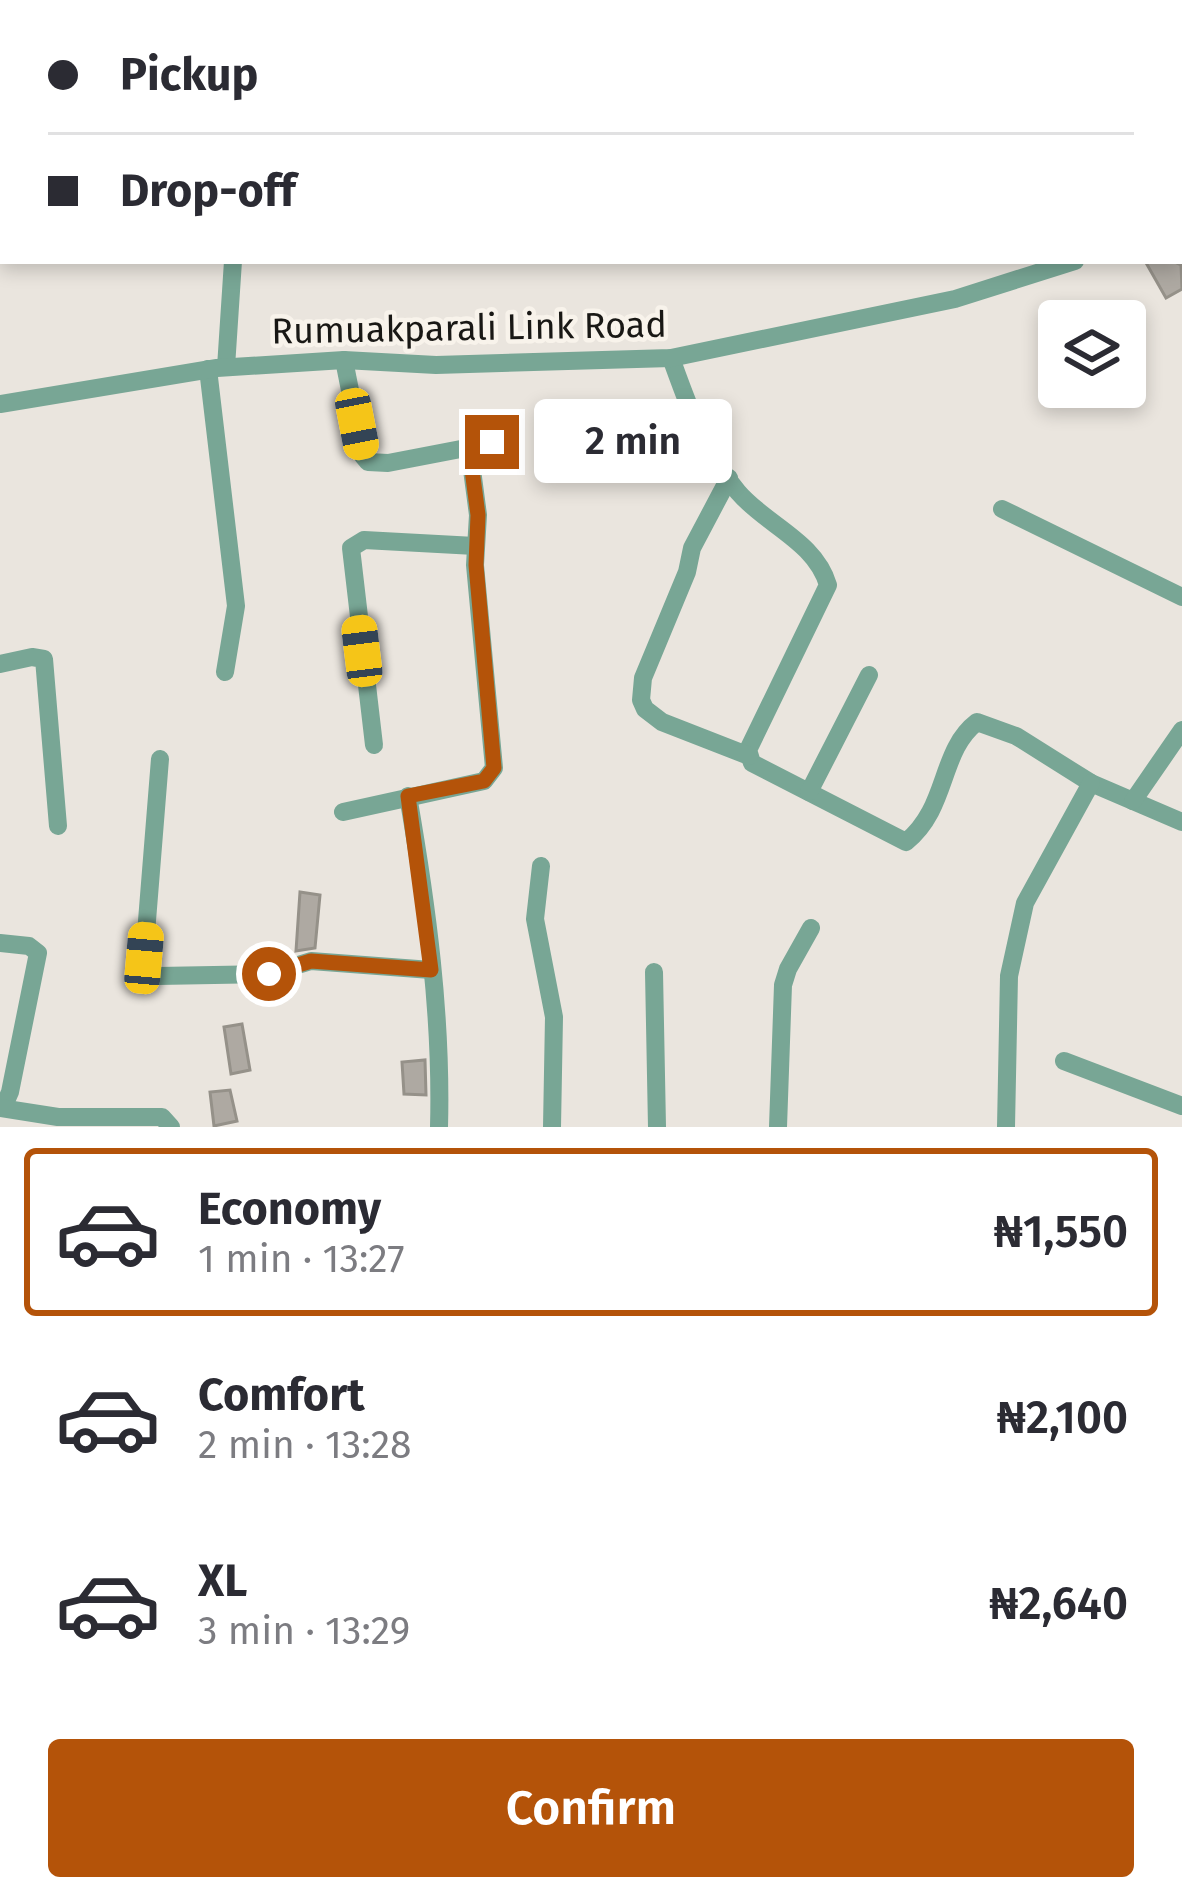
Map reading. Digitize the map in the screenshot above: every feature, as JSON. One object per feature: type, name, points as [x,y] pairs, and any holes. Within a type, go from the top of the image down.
[{"type":"street","points":[[225,672],[236,606],[217,368],[233,264]]},
{"type":"street","name":"Rumuakparali Link Road","points":[[0,404],[217,368],[344,360],[436,365],[671,358],[955,299],[1066,264]]},
{"type":"street","points":[[671,358],[696,428],[739,493],[822,563],[828,584],[749,757]]},
{"type":"street","points":[[344,360],[368,462],[388,463],[492,442]]},
{"type":"street","points":[[343,812],[484,781],[494,768],[475,546],[478,515],[469,447]]},
{"type":"street","points":[[729,478],[692,548],[687,572],[643,678],[641,700],[662,722],[749,757],[752,763],[907,842],[927,825],[962,734],[977,722],[1016,736],[1091,783],[1182,822]]},
{"type":"street","points":[[1002,509],[1182,597]]},
{"type":"street","points":[[374,746],[351,548],[364,541],[475,546]]},
{"type":"street","points":[[0,664],[44,659],[58,826]]},
{"type":"street","points":[[809,792],[869,675]]},
{"type":"street","points":[[1133,801],[1182,730]]},
{"type":"street","points":[[160,759],[144,958],[148,971],[158,976],[269,974],[311,961],[431,970]]},
{"type":"street","points":[[1006,1127],[1009,976],[1025,903],[1091,783]]},
{"type":"street","points":[[408,796],[441,1051],[439,1127]]},
{"type":"street","points":[[542,866],[535,919],[554,1016],[551,1127]]},
{"type":"street","points":[[778,1127],[783,985],[811,928]]},
{"type":"street","points":[[0,943],[29,946],[38,953],[10,1092],[2,1108],[58,1117],[162,1118],[171,1127]]},
{"type":"street","points":[[654,973],[657,1127]]},
{"type":"street","points":[[1064,1061],[1182,1106]]},
{"type":"building","points":[[1147,264],[1181,265],[1182,289],[1166,298]]},
{"type":"building","points":[[300,892],[320,895],[315,948],[296,951]]},
{"type":"building","points":[[242,1024],[250,1070],[231,1074],[224,1027]]},
{"type":"building","points":[[425,1060],[426,1095],[404,1094],[402,1062]]},
{"type":"building","points":[[230,1090],[237,1121],[214,1126],[210,1092]]},
{"type":"route","points":[[269,974],[311,961],[431,970],[408,796],[484,781],[494,768],[476,565],[478,515],[469,447],[492,442]]}]
